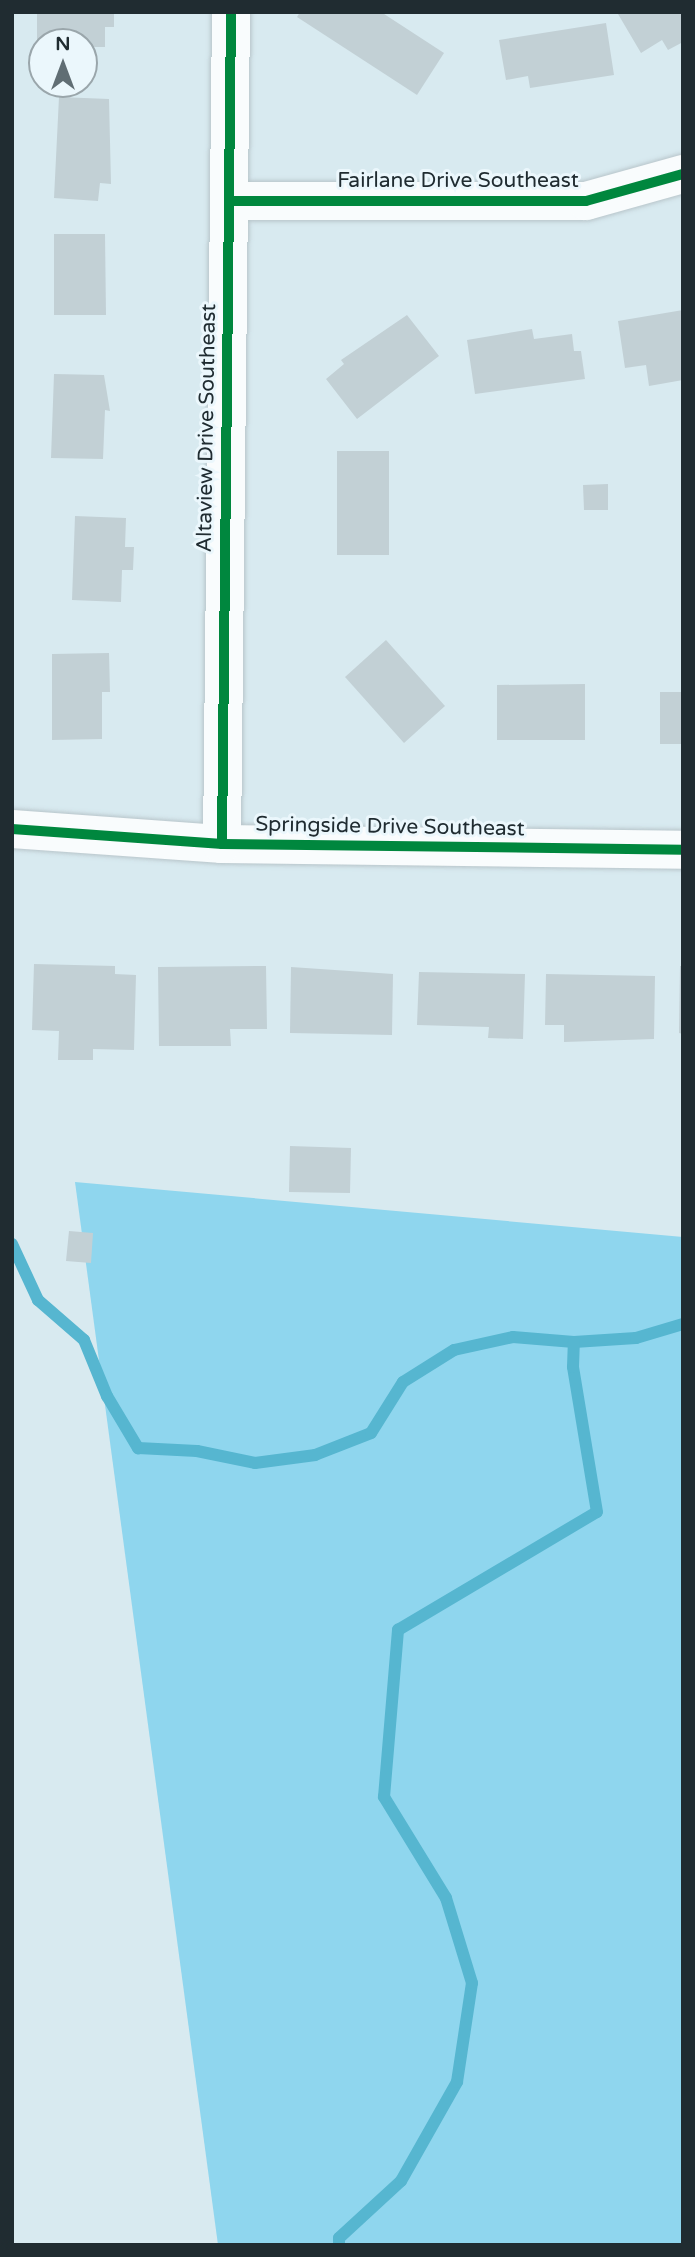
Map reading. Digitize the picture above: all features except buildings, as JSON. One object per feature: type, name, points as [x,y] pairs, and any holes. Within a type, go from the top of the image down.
[{"type":"street","name":"Altaview Drive Southeast","points":[[222,844],[231,12]]},
{"type":"street","name":"Fairlane Drive Southeast","points":[[229,201],[586,201],[683,174]]},
{"type":"street","name":"Springside Drive Southeast","points":[[12,829],[222,844],[683,850]]},
{"type":"shaded area","points":[[75,1182],[683,1237],[683,2245],[218,2245]]},
{"type":"waterway","points":[[12,1244],[38,1300],[84,1340],[107,1396],[138,1448],[197,1451],[255,1463],[315,1455],[371,1433],[403,1382],[454,1350],[513,1337],[574,1342],[636,1338],[683,1324]]},
{"type":"waterway","points":[[339,2245],[339,2238],[401,2181],[457,2082],[472,1983],[446,1898],[384,1797],[398,1630],[597,1512],[573,1367],[574,1342]]},
{"type":"cycle path","points":[[222,844],[231,12]]},
{"type":"cycle path","points":[[229,201],[586,201],[683,174]]},
{"type":"cycle path","points":[[12,829],[222,844],[683,850]]}]
